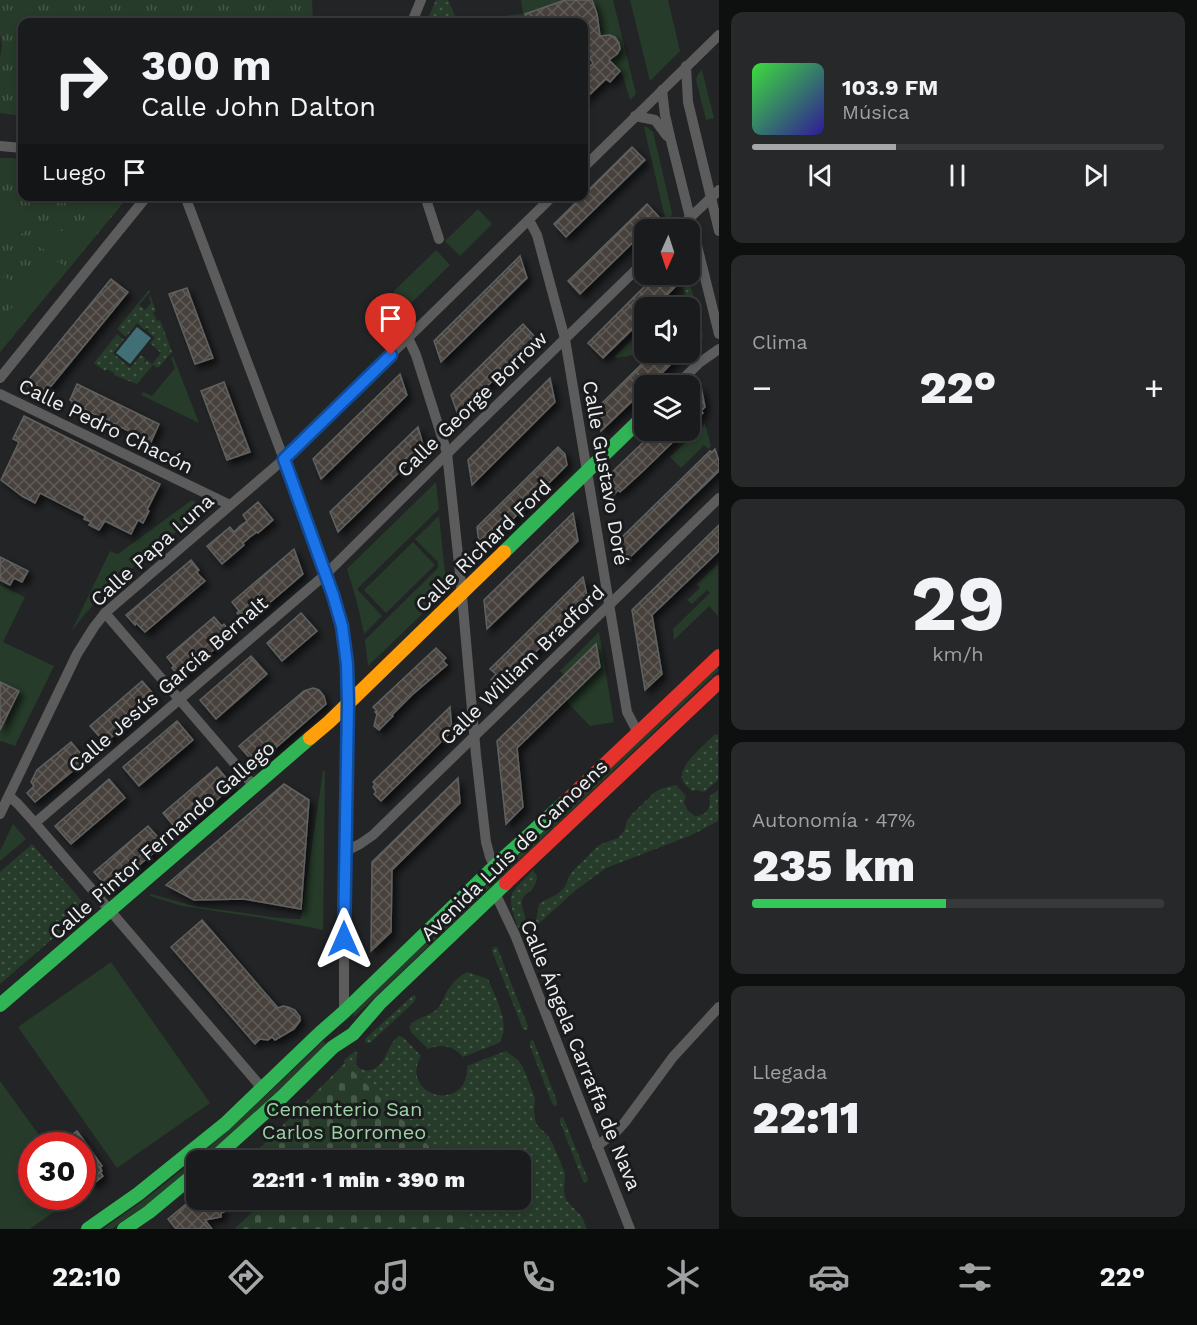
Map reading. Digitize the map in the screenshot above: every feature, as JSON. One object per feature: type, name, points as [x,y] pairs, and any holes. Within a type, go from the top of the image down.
[{"type":"main road","name":"Calle Richard Ford","points":[[348,704],[634,426]]},
{"type":"main road","name":"Avenida Luis de Camoens","points":[[88,1229],[138,1194],[225,1124],[718,656]]},
{"type":"main road","name":"Avenida Luis de Camoens","points":[[224,1150],[337,1045],[353,1034],[380,1003],[718,682]]},
{"type":"main road","name":"Calle Pintor Fernando Gallego","points":[[0,1005],[348,704]]},
{"type":"main road","points":[[337,1045],[345,1022],[344,1012]]},
{"type":"main road","points":[[124,1229],[186,1181]]},
{"type":"street","points":[[414,18],[422,0]]},
{"type":"street","points":[[588,162],[718,35]]},
{"type":"street","points":[[686,66],[688,102],[715,194],[718,231]]},
{"type":"street","points":[[665,87],[680,90],[688,102]]},
{"type":"street","points":[[665,87],[665,115],[718,334]]},
{"type":"street","points":[[635,116],[655,120],[671,141]]},
{"type":"street","points":[[0,146],[18,148]]},
{"type":"street","points":[[690,218],[715,194]]},
{"type":"street","points":[[0,378],[143,201]]},
{"type":"street","points":[[187,201],[326,574],[342,626],[347,664],[348,704],[344,1012]]},
{"type":"street","points":[[427,201],[439,239]]},
{"type":"street","name":"Calle Papa Luna","points":[[0,814],[77,654],[105,613],[284,459],[548,201]]},
{"type":"street","name":"Calle Gustavo Doré","points":[[529,220],[537,235],[565,339],[627,712],[638,734]]},
{"type":"street","name":"Calle George Borrow","points":[[326,574],[634,272]]},
{"type":"street","points":[[408,338],[416,355],[447,453],[487,848],[495,866]]},
{"type":"street","points":[[687,375],[718,349]]},
{"type":"street","name":"Calle Pedro Chacón","points":[[0,394],[230,505]]},
{"type":"street","name":"Calle William Bradford","points":[[346,851],[369,838],[718,498]]},
{"type":"street","name":"Calle Jesús García Bernalt","points":[[35,823],[326,574]]},
{"type":"street","points":[[105,613],[254,786]]},
{"type":"street","points":[[9,796],[35,823],[262,1088]]},
{"type":"street","name":"Calle Ángela Carraffa de Nava","points":[[496,895],[514,934],[630,1229]]},
{"type":"street","points":[[597,1146],[625,1122],[673,1057],[718,1007]]},
{"type":"green space","points":[[0,0],[312,0],[313,18],[18,18],[18,115],[0,113],[2,45]]},
{"type":"green space","points":[[436,0],[448,0],[456,18],[428,18]]},
{"type":"green space","points":[[521,0],[565,0],[525,15],[526,18],[503,18],[523,14]]},
{"type":"green space","points":[[592,0],[613,0],[636,94],[630,100],[623,76],[609,59],[618,51],[619,42],[612,36],[600,38],[597,14]]},
{"type":"green space","points":[[630,0],[668,0],[680,51],[650,81]]},
{"type":"green space","points":[[702,70],[714,118],[706,120],[696,80]]},
{"type":"green space","points":[[644,127],[653,132],[672,213],[669,219],[665,219]]},
{"type":"green space","points":[[0,158],[18,159],[18,201],[125,201],[0,352]]},
{"type":"green space","points":[[0,158],[18,159],[18,183],[0,181]]},
{"type":"green space","points":[[94,201],[124,201],[72,263],[31,243],[47,232],[73,228],[83,222]]},
{"type":"green space","points":[[0,207],[35,224],[17,237],[0,228]]},
{"type":"green space","points":[[478,209],[492,224],[460,256],[445,241]]},
{"type":"green space","points":[[436,250],[450,265],[401,313],[394,291]]},
{"type":"green space","points":[[52,259],[69,268],[33,312],[0,296],[0,275],[28,288]]},
{"type":"green space","points":[[682,285],[690,285],[694,297],[686,297]]},
{"type":"green space","points":[[149,290],[150,292],[139,305],[145,310],[151,303],[150,295],[156,311],[153,312],[157,321],[160,320],[172,352],[158,368],[153,365],[137,384],[114,375],[107,369],[105,371],[94,363],[117,334],[124,340],[113,353],[130,368],[141,355],[146,359],[145,362],[147,360],[152,364],[161,353],[150,343],[155,338],[147,331],[147,328],[145,330],[137,323],[126,337],[117,329]]},
{"type":"green space","points":[[12,307],[29,316],[0,352],[0,322]]},
{"type":"green space","points":[[700,323],[703,335],[700,342]]},
{"type":"green space","points":[[634,338],[634,355],[616,358],[615,356]]},
{"type":"green space","points":[[173,356],[199,423],[141,395],[143,392],[152,396],[175,368],[171,358]]},
{"type":"green space","points":[[705,424],[711,446],[708,449],[704,445],[681,468],[670,457],[687,441],[700,441],[700,429]]},
{"type":"green space","points":[[436,482],[439,509],[357,589],[382,616],[364,634],[347,569]]},
{"type":"green space","points":[[192,500],[198,506],[199,510],[196,514],[193,517],[189,512],[180,520],[184,525],[109,589],[71,632],[110,551],[118,554]]},
{"type":"green space","points":[[439,516],[447,590],[368,666],[365,640],[438,568],[438,562],[415,539]]},
{"type":"green space","points":[[413,542],[435,565],[386,613],[364,590]]},
{"type":"green space","points":[[718,564],[718,616],[709,606],[674,640],[673,629],[710,593],[707,590],[692,604],[687,600],[700,588],[697,584]]},
{"type":"green space","points":[[0,585],[25,597],[3,642],[54,666],[15,746],[1,741],[0,743],[0,730],[18,692],[0,683]]},
{"type":"green space","points":[[599,632],[614,722],[590,726],[566,701],[600,667],[596,644],[564,675],[560,671]]},
{"type":"green space","points":[[718,665],[718,671],[353,1018],[354,1011]]},
{"type":"green space","points":[[718,734],[718,780],[704,792],[692,791],[682,779],[684,767],[699,749]]},
{"type":"green space","points":[[323,771],[325,771],[323,930],[182,906],[150,896],[151,894],[194,906],[301,919]]},
{"type":"green space","points":[[676,785],[686,796],[684,802],[687,810],[695,816],[707,811],[710,805],[709,797],[718,790],[718,821],[692,835],[606,868],[576,890],[535,927],[539,904],[556,895],[565,886],[572,872],[599,845],[618,838],[632,814],[655,792]]},
{"type":"green space","points":[[13,824],[26,839],[0,861],[0,851]]},
{"type":"green space","points":[[32,844],[88,908],[0,984],[0,872]]},
{"type":"green space","points":[[533,870],[537,876],[535,886],[523,898],[525,921],[518,928],[512,908],[512,896],[518,885]]},
{"type":"green space","points":[[493,947],[497,947],[528,1026],[527,1030],[523,1029],[492,951]]},
{"type":"green space","points":[[111,962],[210,1103],[117,1168],[96,1138],[96,1132],[92,1132],[18,1027]]},
{"type":"green space","points":[[467,972],[488,979],[503,1020],[503,1036],[499,1043],[463,1057],[447,1047],[438,1046],[428,1049],[409,1027],[415,1021],[437,1009],[450,987]]},
{"type":"green space","points":[[414,995],[416,997],[414,1002],[370,1043],[366,1043],[365,1039]]},
{"type":"green space","points":[[399,1036],[403,1037],[421,1056],[416,1070],[419,1081],[426,1090],[436,1094],[447,1095],[457,1091],[465,1081],[467,1066],[506,1051],[519,1061],[535,1098],[536,1124],[552,1142],[565,1173],[566,1200],[582,1217],[587,1229],[472,1229],[465,1210],[531,1210],[531,1150],[433,1150],[343,1061],[355,1051],[357,1052],[356,1065],[359,1068],[366,1070],[376,1068]]},
{"type":"green space","points":[[533,1040],[557,1105],[554,1106],[552,1103],[530,1046],[530,1041]]},
{"type":"green space","points":[[323,1041],[326,1045],[232,1134],[214,1150],[205,1150]]},
{"type":"green space","name":"Cementerio San Carlos Borromeo","points":[[345,1063],[433,1150],[258,1150]]},
{"type":"green space","points":[[0,1081],[37,1132],[18,1132],[18,1210],[56,1210],[30,1229],[0,1229]]},
{"type":"green space","points":[[563,1117],[588,1179],[587,1182],[583,1181],[560,1122],[560,1118]]},
{"type":"green space","points":[[186,1166],[186,1173],[149,1203],[112,1229],[103,1229],[133,1208]]},
{"type":"green space","name":"Cementerio San Carlos Borromeo","points":[[255,1210],[465,1210],[472,1229],[234,1229]]},
{"type":"water","points":[[137,327],[151,338],[130,364],[116,353]]},
{"type":"building","points":[[565,0],[592,0],[597,14],[600,36],[610,35],[615,37],[619,43],[620,49],[609,60],[620,71],[610,82],[606,79],[588,96],[588,69],[593,63],[588,55],[588,18],[526,18],[525,14]]},
{"type":"building","points":[[632,147],[645,160],[566,237],[554,224],[577,201],[588,201],[588,190]]},
{"type":"building","points":[[647,204],[659,217],[657,219],[634,219],[634,241],[580,294],[568,281]]},
{"type":"building","points":[[520,256],[527,278],[441,362],[434,341]]},
{"type":"building","points":[[111,279],[128,292],[42,397],[37,394],[25,384]]},
{"type":"building","points":[[646,285],[677,285],[665,297],[634,297]]},
{"type":"building","points":[[187,288],[213,358],[195,364],[169,294]]},
{"type":"building","points":[[634,297],[634,328],[603,358],[588,343]]},
{"type":"building","points":[[523,324],[536,338],[458,415],[451,395]]},
{"type":"building","points":[[643,363],[672,363],[660,375],[634,375],[634,400],[601,431],[598,407]]},
{"type":"building","points":[[400,374],[407,395],[321,479],[313,459]]},
{"type":"building","points":[[550,378],[555,402],[472,485],[468,460]]},
{"type":"building","points":[[224,382],[250,452],[227,460],[201,391]]},
{"type":"building","points":[[77,384],[159,424],[151,442],[72,403],[70,400]]},
{"type":"building","points":[[700,388],[705,407],[700,416]]},
{"type":"building","points":[[24,416],[160,484],[143,523],[138,520],[131,534],[105,521],[99,530],[89,525],[91,522],[84,519],[85,516],[40,493],[35,503],[1,480],[19,442],[13,439]]},
{"type":"building","points":[[418,427],[424,448],[338,532],[330,512]]},
{"type":"building","points":[[645,441],[674,441],[612,497],[609,475]]},
{"type":"building","points":[[558,447],[565,454],[567,465],[480,552],[477,527]]},
{"type":"building","points":[[715,449],[719,471],[623,564],[620,539],[710,451]]},
{"type":"building","points":[[258,502],[273,520],[243,543],[244,545],[222,564],[207,546],[230,527],[234,532],[247,521],[243,515]]},
{"type":"building","points":[[573,513],[578,541],[487,629],[484,600]]},
{"type":"building","points":[[719,525],[719,551],[652,615],[662,674],[645,690],[632,610]]},
{"type":"building","points":[[294,549],[303,574],[246,623],[237,613],[239,611],[232,602]]},
{"type":"building","points":[[0,557],[28,571],[22,582],[14,578],[10,585],[0,580]]},
{"type":"building","points":[[191,560],[199,570],[198,574],[205,581],[145,632],[136,623],[135,625],[126,615]]},
{"type":"building","points":[[583,577],[588,600],[499,688],[491,680],[496,674],[490,669]]},
{"type":"building","points":[[301,613],[317,631],[282,661],[267,643]]},
{"type":"building","points":[[214,617],[232,634],[181,678],[172,668],[174,666],[167,657]]},
{"type":"building","points":[[596,644],[600,667],[517,748],[523,807],[506,824],[497,741]]},
{"type":"building","points":[[436,648],[446,658],[443,661],[447,665],[412,695],[379,730],[374,726],[377,711],[373,707]]},
{"type":"building","points":[[251,656],[267,674],[216,719],[200,700]]},
{"type":"building","points":[[142,681],[157,698],[105,743],[90,726]]},
{"type":"building","points":[[0,682],[19,691],[0,730]]},
{"type":"building","points":[[313,688],[319,690],[324,696],[326,704],[256,765],[239,746],[304,691]]},
{"type":"building","points":[[450,707],[452,731],[381,801],[374,794],[376,792],[373,782]]},
{"type":"building","points":[[177,721],[193,740],[139,786],[123,767]]},
{"type":"building","points":[[71,742],[86,760],[35,802],[27,793],[34,786],[31,782],[37,770]]},
{"type":"building","points":[[217,767],[233,786],[179,832],[163,813]]},
{"type":"building","points":[[458,778],[460,803],[392,870],[391,932],[371,951],[372,862]]},
{"type":"building","points":[[109,779],[125,798],[71,844],[55,826]]},
{"type":"building","points":[[284,784],[309,800],[301,909],[244,899],[194,900],[166,885]]},
{"type":"building","points":[[148,826],[164,844],[110,890],[94,872]]},
{"type":"building","points":[[202,920],[278,1008],[283,1006],[295,1010],[300,1021],[294,1029],[275,1040],[272,1037],[268,1040],[260,1039],[255,1044],[171,947]]},
{"type":"building","points":[[96,1158],[102,1166],[100,1172],[103,1176],[96,1182]]},
{"type":"building","points":[[186,1204],[186,1210],[222,1210],[224,1212],[221,1213],[221,1217],[205,1220],[212,1229],[176,1229],[168,1219]]},
{"type":"traffic: fast","points":[[504,552],[634,426]]},
{"type":"traffic: fast","points":[[0,1005],[310,738]]},
{"type":"traffic: fast","points":[[88,1229],[138,1194],[225,1124],[564,803]]},
{"type":"traffic: fast","points":[[223,1150],[333,1047],[353,1034],[380,1003],[506,883]]},
{"type":"traffic: fast","points":[[124,1229],[186,1181]]},
{"type":"traffic: slow","points":[[310,738],[504,552]]},
{"type":"traffic: jam","points":[[564,803],[719,656]]},
{"type":"traffic: jam","points":[[506,883],[719,682]]},
{"type":"route","points":[[344,939],[347,664],[342,626],[333,595],[284,459],[391,355]]}]
